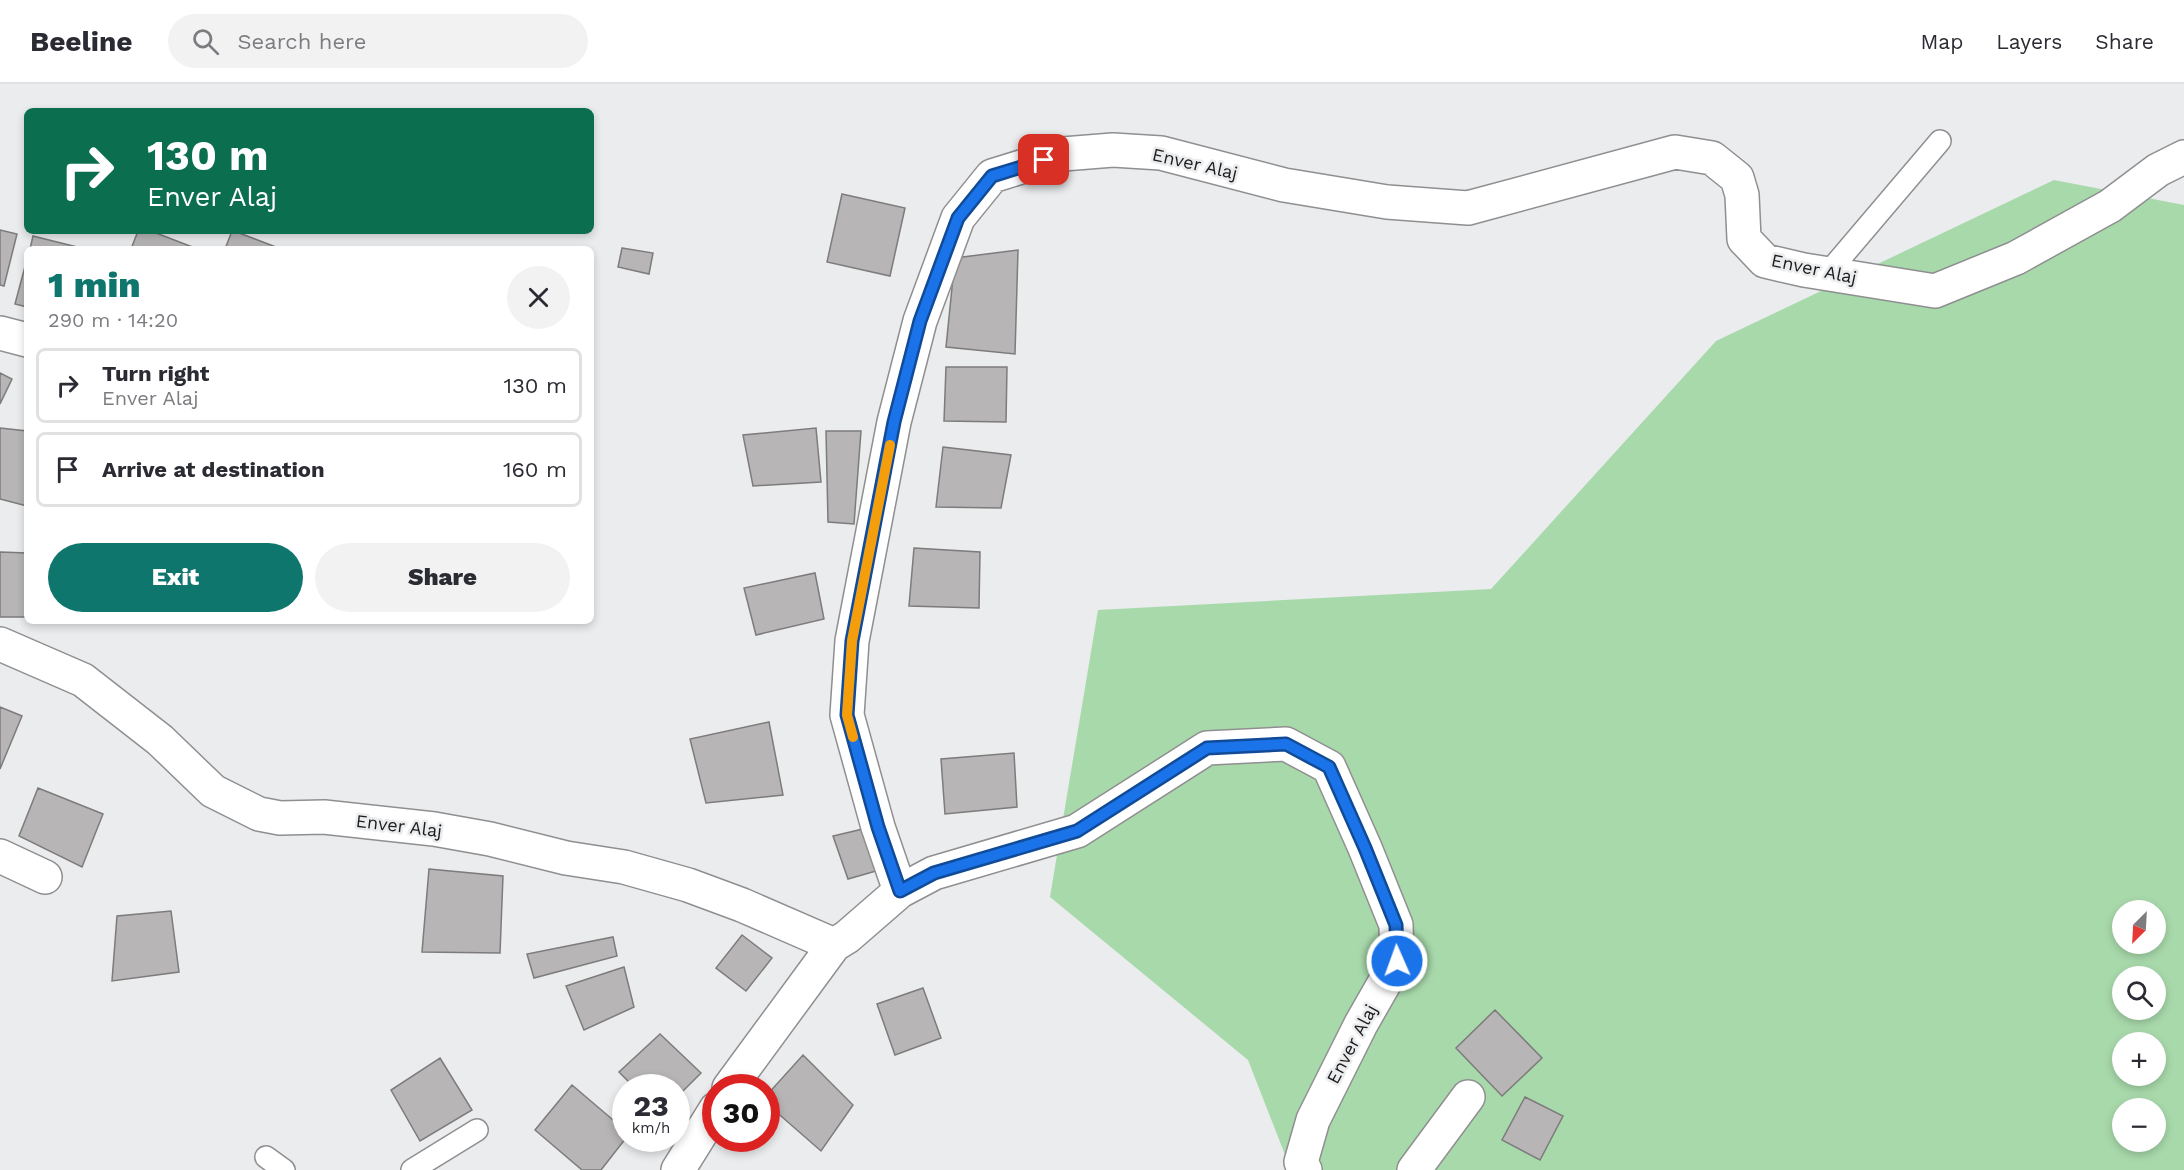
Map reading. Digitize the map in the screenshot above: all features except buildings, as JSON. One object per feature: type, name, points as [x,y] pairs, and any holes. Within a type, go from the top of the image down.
[{"type":"street","name":"Enver Alaj","points":[[1305,1170],[1301,1162],[1312,1120],[1361,1024],[1397,961],[1396,925],[1329,767],[1286,744],[1207,748],[1077,831],[934,873],[900,891],[878,827],[847,715],[852,641],[894,422],[920,321],[958,218],[992,176],[1064,154],[1113,150],[1161,153],[1284,185],[1387,202],[1468,208],[1675,152],[1712,158],[1737,178],[1742,195],[1744,239],[1765,261],[1827,274],[1935,291],[2016,258],[2110,206],[2158,170],[2184,157]]},
{"type":"street","points":[[0,333],[24,339]]},
{"type":"street","name":"Enver Alaj","points":[[0,644],[83,680],[160,740],[213,791],[259,814],[280,818],[324,817],[434,829],[490,839],[566,858],[624,867],[688,885],[742,905],[834,945]]},
{"type":"street","points":[[0,856],[45,877]]},
{"type":"street","points":[[739,1074],[834,945],[847,937],[900,891]]},
{"type":"street","points":[[1414,1170],[1468,1097]]},
{"type":"street","points":[[678,1170],[702,1131]]},
{"type":"lane","points":[[1827,274],[1940,141]]},
{"type":"lane","points":[[412,1170],[477,1130]]},
{"type":"lane","points":[[266,1157],[284,1170]]},
{"type":"green space","points":[[2054,180],[2184,205],[2184,1170],[1291,1170],[1248,1060],[1050,897],[1098,610],[1491,589],[1716,341]]},
{"type":"slow traffic","points":[[853,737],[847,715],[852,641],[890,445]]},
{"type":"route","points":[[1044,160],[992,176],[958,218],[920,321],[894,422],[852,641],[847,715],[878,827],[900,891],[934,873],[1077,831],[1207,748],[1286,744],[1329,767],[1396,925],[1397,961]]}]
